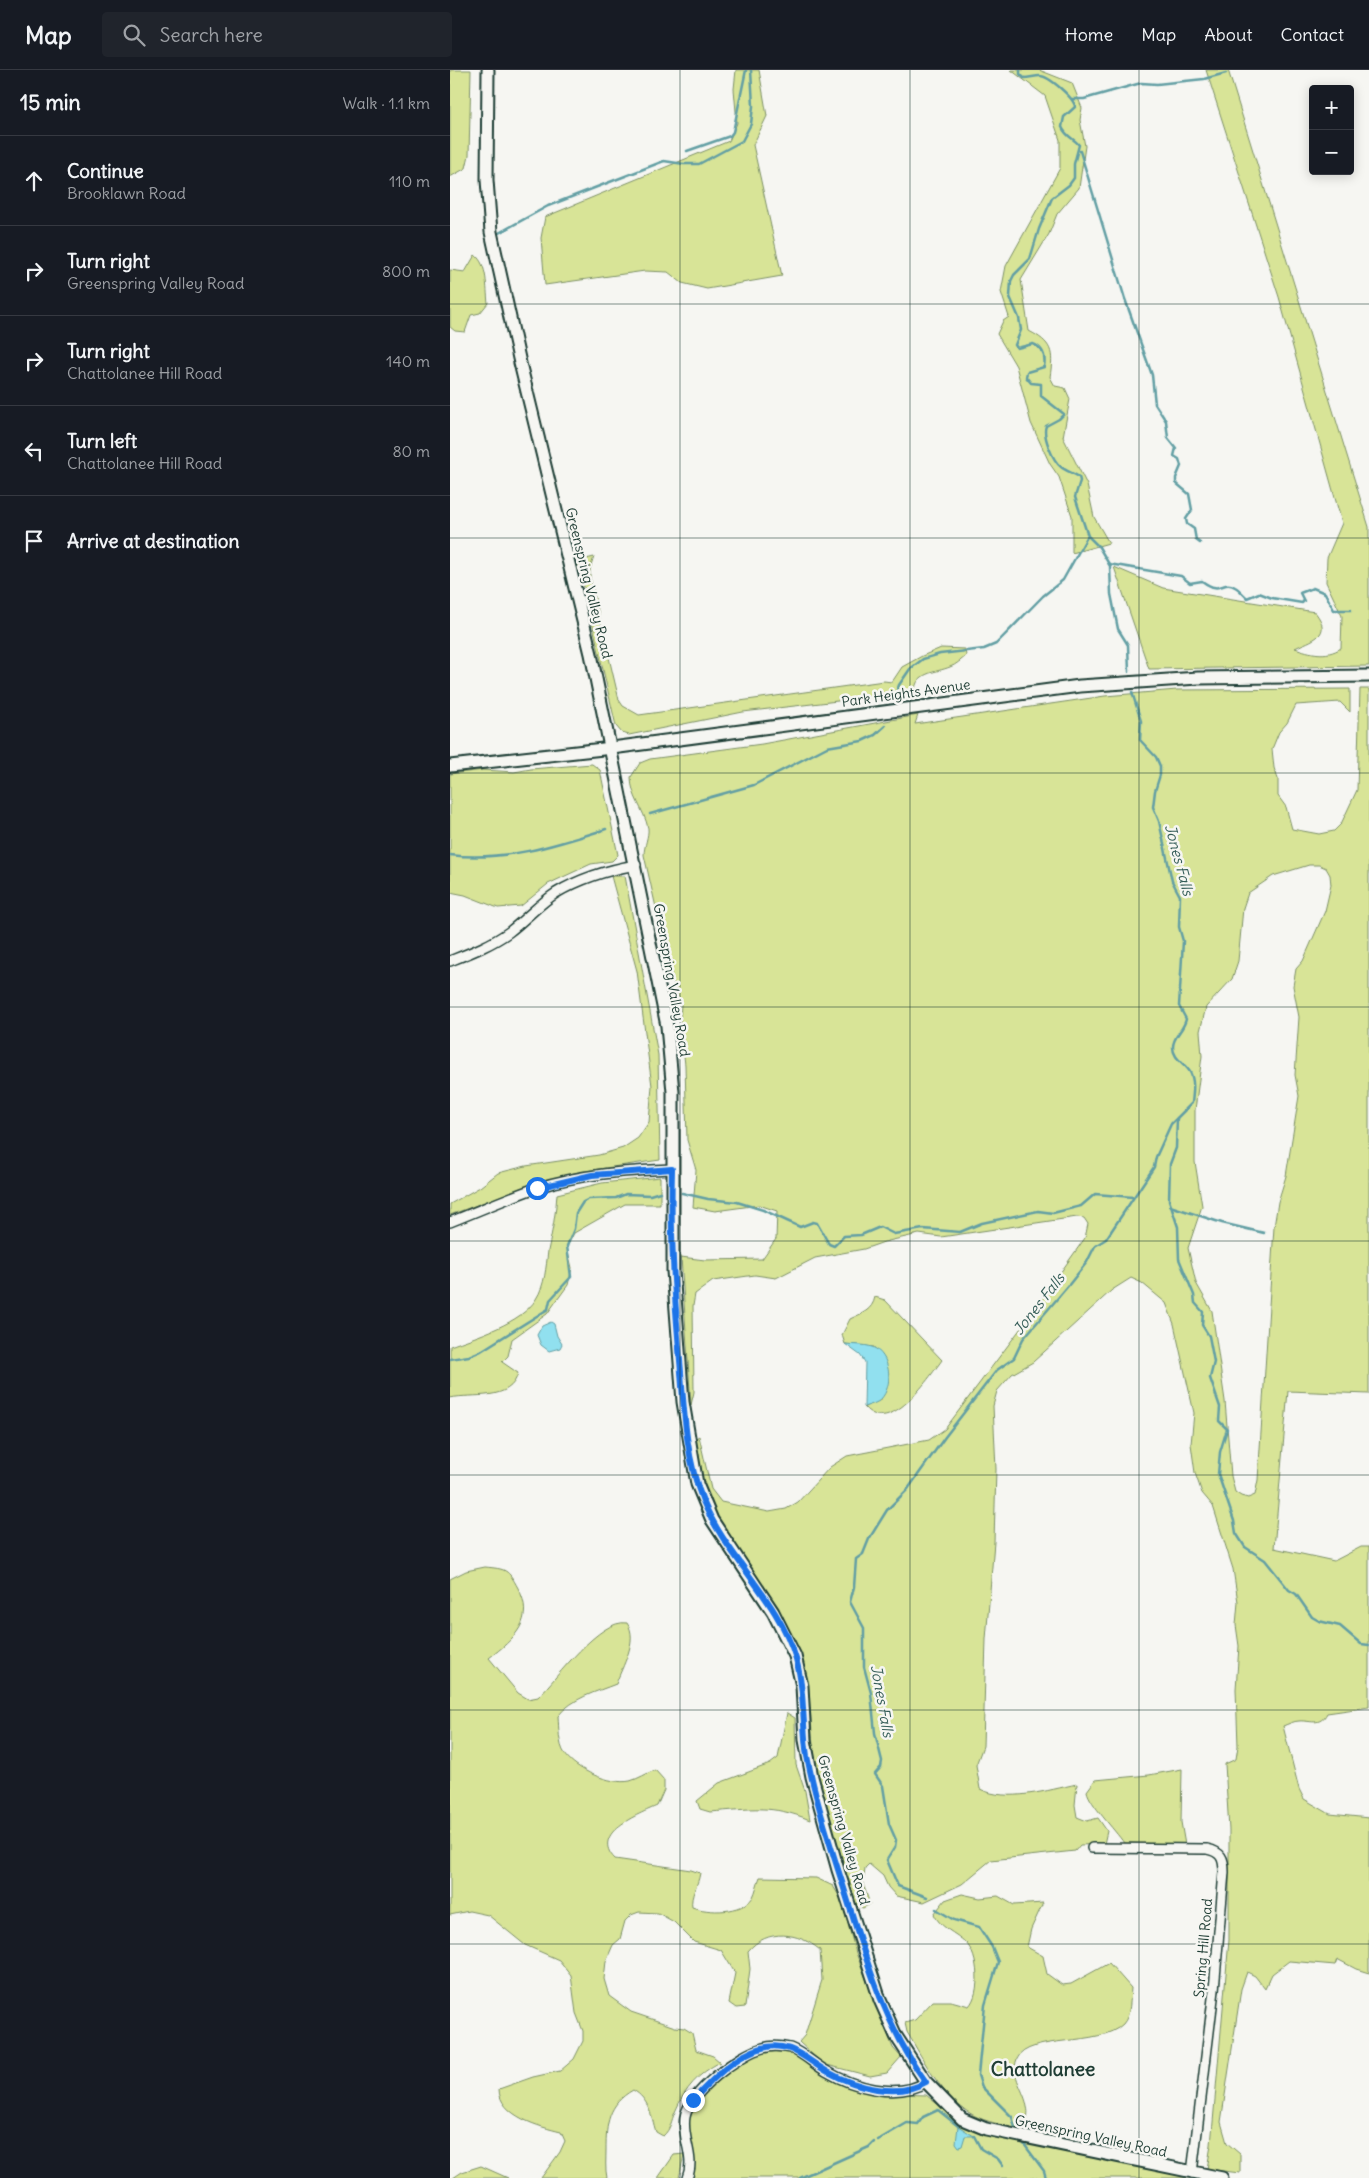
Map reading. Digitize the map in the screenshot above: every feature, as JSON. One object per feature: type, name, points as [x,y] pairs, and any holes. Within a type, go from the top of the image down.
[{"type":"main road","name":"Greenspring Valley Road","points":[[488,70],[487,180],[490,232],[612,748],[667,1026],[673,1092],[672,1247],[676,1319],[683,1402],[697,1484],[709,1513],[724,1540],[774,1612],[790,1641],[802,1686],[805,1740],[812,1777],[851,1911],[880,2000],[896,2036],[926,2082],[957,2114],[976,2126],[1222,2178]]},
{"type":"main road","name":"Park Heights Avenue","points":[[450,766],[612,748],[1080,686],[1198,678],[1369,676]]},
{"type":"street","points":[[450,961],[493,942],[508,932],[543,902],[572,885],[609,870],[636,865]]},
{"type":"street","points":[[450,1222],[537,1188],[564,1181],[623,1171],[672,1169]]},
{"type":"street","name":"Spring Hill Road","points":[[1092,1848],[1207,1849],[1216,1851],[1223,1858],[1224,1872],[1214,1990],[1192,2173]]},
{"type":"street","points":[[688,2178],[691,2166],[684,2124],[687,2108],[722,2072],[748,2054],[762,2048],[780,2046],[790,2048],[846,2081],[877,2089],[907,2089],[918,2087],[926,2082]]},
{"type":"green space","points":[[450,70],[471,70],[469,155],[466,168],[450,177]]},
{"type":"green space","points":[[736,70],[759,70],[767,116],[753,145],[782,276],[707,289],[682,283],[668,272],[645,271],[545,285],[541,238],[545,217],[729,141],[737,123],[734,89]]},
{"type":"green space","points":[[1011,70],[1039,70],[1072,83],[1082,108],[1080,120],[1085,146],[1079,188],[1057,214],[1049,234],[1021,280],[1029,331],[1047,344],[1052,361],[1050,377],[1055,386],[1065,388],[1070,399],[1063,437],[1087,485],[1094,517],[1109,543],[1072,553],[1072,516],[1059,477],[1050,464],[1031,423],[1016,366],[997,334],[1003,321],[1009,317],[1001,292],[1006,266],[1060,168],[1060,140],[1045,96]]},
{"type":"green space","points":[[1206,70],[1228,70],[1369,527],[1369,666],[1149,669],[1114,567],[1163,588],[1315,612],[1320,620],[1321,632],[1318,636],[1295,648],[1324,654],[1341,648],[1342,616],[1326,582],[1327,558],[1342,523],[1279,297]]},
{"type":"green space","points":[[475,255],[479,259],[484,271],[488,303],[480,313],[471,315],[465,332],[455,331],[450,327],[450,270],[465,272]]},
{"type":"green space","points":[[594,557],[590,569],[590,577],[619,700],[623,706],[639,715],[884,681],[892,682],[902,667],[941,648],[965,649],[966,656],[952,666],[922,677],[918,680],[915,692],[743,712],[629,735],[622,733],[616,726],[578,561]]},
{"type":"green space","points":[[1350,689],[1350,712],[1340,702],[1296,705],[1287,723],[1279,732],[1272,749],[1274,768],[1278,779],[1278,796],[1286,807],[1292,829],[1319,834],[1334,831],[1341,824],[1357,790],[1360,689],[1369,689],[1369,1394],[1288,1391],[1274,1548],[1334,1561],[1361,1547],[1369,1547],[1369,1707],[1327,1713],[1318,1721],[1297,1721],[1283,1726],[1299,1789],[1304,1799],[1330,1814],[1369,1818],[1369,1973],[1356,1969],[1337,1959],[1335,1965],[1289,1961],[1272,1974],[1265,1989],[1255,1976],[1247,1972],[1241,1989],[1221,2122],[1227,2143],[1240,2154],[1240,2173],[1207,2169],[1211,2145],[1229,1940],[1229,1830],[1225,1764],[1236,1759],[1238,1746],[1236,1689],[1239,1646],[1236,1625],[1238,1602],[1233,1569],[1213,1506],[1202,1493],[1195,1473],[1191,1444],[1194,1413],[1174,1324],[1166,1303],[1142,1283],[1131,1278],[1112,1290],[1033,1362],[1012,1374],[997,1391],[993,1406],[996,1469],[994,1542],[986,1639],[983,1746],[976,1765],[980,1789],[991,1793],[1015,1795],[1041,1792],[1077,1784],[1075,1805],[1077,1817],[1087,1821],[1098,1818],[1107,1831],[1104,1844],[1080,1845],[1075,1851],[991,1860],[962,1884],[924,1902],[896,1896],[888,1887],[883,1876],[869,1864],[865,1868],[863,1884],[870,1904],[863,1908],[855,1905],[823,1797],[814,1758],[808,1681],[795,1642],[773,1601],[740,1558],[711,1509],[700,1477],[693,1440],[699,1436],[711,1489],[721,1502],[769,1512],[786,1509],[798,1502],[830,1467],[847,1456],[929,1440],[945,1429],[1021,1328],[1085,1238],[1088,1224],[1084,1218],[1077,1217],[941,1237],[919,1234],[864,1249],[815,1258],[776,1278],[755,1275],[713,1281],[695,1294],[693,1306],[694,1392],[691,1405],[681,1257],[705,1260],[762,1259],[776,1239],[777,1211],[759,1205],[715,1211],[693,1207],[696,1170],[687,1140],[685,1065],[680,1019],[681,1005],[673,982],[644,855],[648,828],[633,791],[631,777],[640,763],[650,759],[762,744],[918,715],[915,724],[1105,696],[1177,690]],"holes":[[[1309,865],[1319,865],[1326,868],[1330,875],[1331,885],[1325,911],[1303,961],[1296,969],[1293,986],[1299,1017],[1295,1075],[1299,1096],[1286,1176],[1278,1202],[1274,1227],[1258,1480],[1255,1495],[1248,1498],[1235,1492],[1231,1476],[1225,1401],[1212,1311],[1196,1283],[1188,1248],[1202,1206],[1195,1162],[1195,1110],[1202,1056],[1200,1031],[1206,1007],[1232,979],[1238,961],[1243,908],[1248,893],[1273,876]]]},
{"type":"green space","points":[[592,764],[600,770],[618,855],[612,861],[591,864],[548,884],[521,906],[498,908],[465,895],[450,892],[450,774],[483,770],[514,772]]},
{"type":"green space","points":[[611,876],[625,876],[658,1055],[660,1160],[578,1172],[506,1194],[450,1215],[450,1204],[480,1187],[498,1173],[526,1166],[599,1155],[623,1148],[638,1138],[649,1122],[652,1086],[637,971]]},
{"type":"green space","points":[[660,1177],[660,1204],[625,1204],[574,1233],[567,1247],[572,1268],[568,1285],[547,1314],[512,1339],[508,1356],[502,1362],[518,1373],[514,1382],[508,1388],[499,1392],[450,1398],[450,1346],[485,1334],[509,1322],[529,1308],[539,1294],[545,1276],[557,1194],[602,1183]]},
{"type":"green space","points":[[875,1297],[885,1300],[942,1360],[928,1380],[907,1402],[885,1415],[874,1414],[864,1407],[881,1400],[874,1347],[845,1344],[842,1335],[850,1319],[869,1309]]},
{"type":"green space","points":[[485,1567],[506,1571],[515,1582],[523,1599],[525,1610],[520,1628],[507,1644],[489,1658],[518,1693],[528,1699],[538,1697],[592,1639],[616,1624],[627,1623],[631,1637],[630,1645],[616,1684],[577,1700],[558,1716],[559,1735],[563,1750],[570,1760],[585,1771],[613,1781],[622,1782],[633,1780],[655,1770],[664,1780],[664,1790],[657,1806],[629,1819],[612,1833],[608,1841],[609,1850],[615,1859],[700,1873],[692,1898],[692,1907],[707,1910],[725,1911],[742,1907],[753,1897],[760,1877],[816,1878],[833,1886],[841,1899],[856,1953],[893,2048],[901,2057],[887,2073],[870,2076],[823,2064],[799,2042],[805,2035],[822,1980],[820,1950],[812,1944],[803,1939],[783,1935],[764,1939],[756,1944],[748,1951],[750,1969],[745,2007],[736,2008],[729,2003],[735,1973],[721,1950],[694,1942],[674,1922],[658,1913],[639,1912],[631,1915],[625,1921],[620,1939],[613,1945],[606,1961],[604,1979],[609,1996],[631,2012],[675,2027],[684,2028],[692,2033],[696,2050],[713,2056],[720,2062],[699,2077],[688,2089],[679,2103],[669,2128],[663,2136],[656,2132],[649,2108],[643,2098],[633,2090],[618,2102],[613,2108],[608,2123],[607,2178],[541,2178],[560,2152],[565,2141],[561,2132],[542,2127],[513,2113],[501,2098],[499,2089],[533,2077],[560,2071],[574,2059],[583,2041],[583,2031],[576,2013],[571,1975],[559,1960],[525,1945],[488,1915],[469,1911],[450,1915],[450,1579],[466,1571]]},
{"type":"green space","points":[[787,1713],[795,1718],[796,1765],[805,1791],[810,1820],[772,1810],[749,1809],[710,1812],[700,1809],[697,1801],[719,1783],[770,1764],[778,1758]]},
{"type":"green space","points":[[1182,1769],[1181,1822],[1185,1845],[1124,1843],[1097,1809],[1087,1791],[1095,1780],[1149,1775]]},
{"type":"green space","points":[[962,1894],[980,1898],[998,1896],[1014,1905],[1043,1903],[1031,1929],[1027,1947],[1043,1956],[1047,1974],[1062,1985],[1071,1984],[1109,1963],[1131,1988],[1130,2007],[1126,2020],[1113,2031],[1099,2036],[1035,2046],[1024,2051],[1017,2059],[1015,2071],[1026,2101],[1028,2116],[1025,2126],[1017,2129],[973,2115],[952,2099],[927,2067],[907,2032],[905,2023],[915,2020],[933,2001],[951,2001],[969,2006],[973,2000],[977,1984],[974,1956],[966,1943],[940,1923],[934,1914],[945,1900]]},
{"type":"green space","points":[[779,2049],[797,2055],[810,2064],[895,2094],[926,2095],[961,2123],[1201,2178],[690,2178],[686,2124],[694,2102],[738,2063],[762,2050]]},
{"type":"green space","points":[[684,2154],[679,2178],[658,2178],[674,2155]]},
{"type":"green space","points":[[481,2166],[508,2178],[453,2178],[462,2172]]},
{"type":"water","points":[[551,1322],[554,1324],[557,1336],[562,1344],[560,1348],[549,1351],[541,1345],[537,1335],[542,1326]]},
{"type":"water","points":[[845,1344],[873,1347],[885,1359],[889,1380],[885,1394],[878,1402],[864,1407],[865,1362],[860,1355]]},
{"type":"water","points":[[958,2126],[974,2136],[965,2136],[962,2146],[959,2147],[956,2143]]},
{"type":"waterway","points":[[687,151],[730,136],[733,132],[746,70]]},
{"type":"waterway","points":[[497,234],[548,206],[664,161],[699,164],[742,141],[751,124],[753,106],[751,70]]},
{"type":"waterway","name":"Jones Falls","points":[[1020,70],[1020,74],[1024,78],[1044,77],[1061,88],[1071,99],[1075,107],[1064,117],[1062,127],[1079,145],[1074,164],[1074,178],[1069,185],[1052,198],[1039,229],[1030,259],[1014,275],[1011,281],[1010,297],[1019,318],[1021,330],[1015,345],[1017,348],[1033,344],[1043,353],[1045,359],[1044,367],[1027,372],[1026,377],[1031,383],[1041,384],[1041,396],[1064,414],[1046,426],[1047,441],[1058,464],[1079,477],[1080,481],[1075,497],[1088,536],[1099,547],[1110,566],[1111,594],[1118,629],[1128,645],[1129,672]]},
{"type":"waterway","points":[[1072,99],[1084,99],[1141,83],[1157,84],[1204,79],[1226,73]]},
{"type":"waterway","points":[[1080,151],[1125,299],[1152,375],[1155,404],[1166,421],[1168,438],[1176,448],[1174,456],[1179,459],[1181,466],[1176,483],[1189,494],[1192,510],[1186,519],[1187,524],[1194,529],[1196,540],[1200,543]]},
{"type":"waterway","points":[[896,694],[899,685],[910,669],[923,659],[940,654],[984,649],[996,644],[1043,596],[1063,580],[1087,537]]},
{"type":"waterway","points":[[1109,564],[1181,576],[1190,583],[1202,581],[1214,587],[1231,585],[1247,598],[1259,593],[1272,598],[1302,603],[1304,601],[1300,593],[1313,588],[1325,593],[1334,610],[1351,610]]},
{"type":"waterway","name":"Jones Falls","points":[[927,1897],[898,1886],[887,1860],[895,1847],[896,1840],[889,1824],[883,1786],[875,1774],[881,1767],[882,1761],[875,1733],[871,1693],[864,1667],[864,1628],[850,1602],[854,1587],[856,1559],[863,1554],[869,1539],[887,1510],[908,1489],[945,1437],[997,1370],[1014,1358],[1023,1339],[1087,1262],[1095,1246],[1106,1239],[1154,1167],[1156,1157],[1171,1124],[1192,1103],[1192,1076],[1175,1055],[1173,1047],[1173,1043],[1186,1019],[1179,1006],[1183,941],[1179,927],[1180,896],[1172,881],[1159,821],[1153,807],[1160,775],[1160,766],[1156,757],[1140,740],[1141,721],[1132,692]]},
{"type":"waterway","points":[[650,814],[754,785],[827,747],[862,741],[875,735],[885,726]]},
{"type":"waterway","points":[[450,855],[470,857],[530,851],[606,829]]},
{"type":"waterway","points":[[1177,1118],[1176,1148],[1170,1164],[1169,1200],[1178,1227],[1179,1259],[1194,1295],[1195,1303],[1203,1312],[1202,1325],[1209,1336],[1214,1362],[1210,1378],[1220,1407],[1219,1421],[1227,1429],[1220,1452],[1218,1474],[1234,1521],[1236,1533],[1245,1547],[1265,1560],[1289,1590],[1296,1594],[1312,1617],[1319,1621],[1340,1626],[1361,1644],[1369,1645]]},
{"type":"waterway","points":[[450,1359],[469,1356],[481,1351],[548,1309],[550,1300],[571,1277],[567,1246],[574,1229],[576,1213],[583,1202],[589,1199],[616,1198],[626,1194],[650,1195],[660,1192]]},
{"type":"waterway","points":[[682,1193],[708,1199],[737,1202],[763,1210],[800,1227],[813,1222],[817,1223],[829,1244],[834,1246],[844,1236],[861,1235],[880,1227],[894,1234],[923,1229],[960,1232],[982,1223],[1038,1211],[1053,1213],[1081,1206],[1095,1194],[1133,1197]]},
{"type":"waterway","points":[[1170,1206],[1222,1223],[1264,1233]]},
{"type":"waterway","name":"Jones Falls","points":[[936,1909],[954,1920],[979,1927],[992,1947],[998,1962],[985,2005],[978,2075],[982,2087],[1012,2117],[1016,2131]]},
{"type":"waterway","points":[[908,2123],[918,2124],[923,2117],[938,2110],[958,2126]]},
{"type":"waterway","points":[[878,2140],[907,2123]]},
{"type":"waterway","points":[[974,2136],[981,2149],[998,2159],[1003,2166]]},
{"type":"waterway","name":"Jones Falls","points":[[1021,2140],[1044,2171],[1046,2178]]},
{"type":"waterway","points":[[800,2178],[869,2147],[874,2142]]},
{"type":"district","name":"Chattolanee","points":[[1043,2069]]},
{"type":"route","points":[[537,1188],[592,1175],[623,1171],[672,1169],[672,1247],[676,1319],[683,1402],[692,1464],[697,1484],[712,1520],[774,1612],[790,1641],[802,1686],[805,1740],[812,1777],[872,1980],[896,2036],[926,2082],[918,2087],[894,2090],[863,2086],[846,2081],[827,2072],[799,2052],[790,2048],[774,2046],[762,2048],[737,2061],[722,2072],[693,2100]]}]
